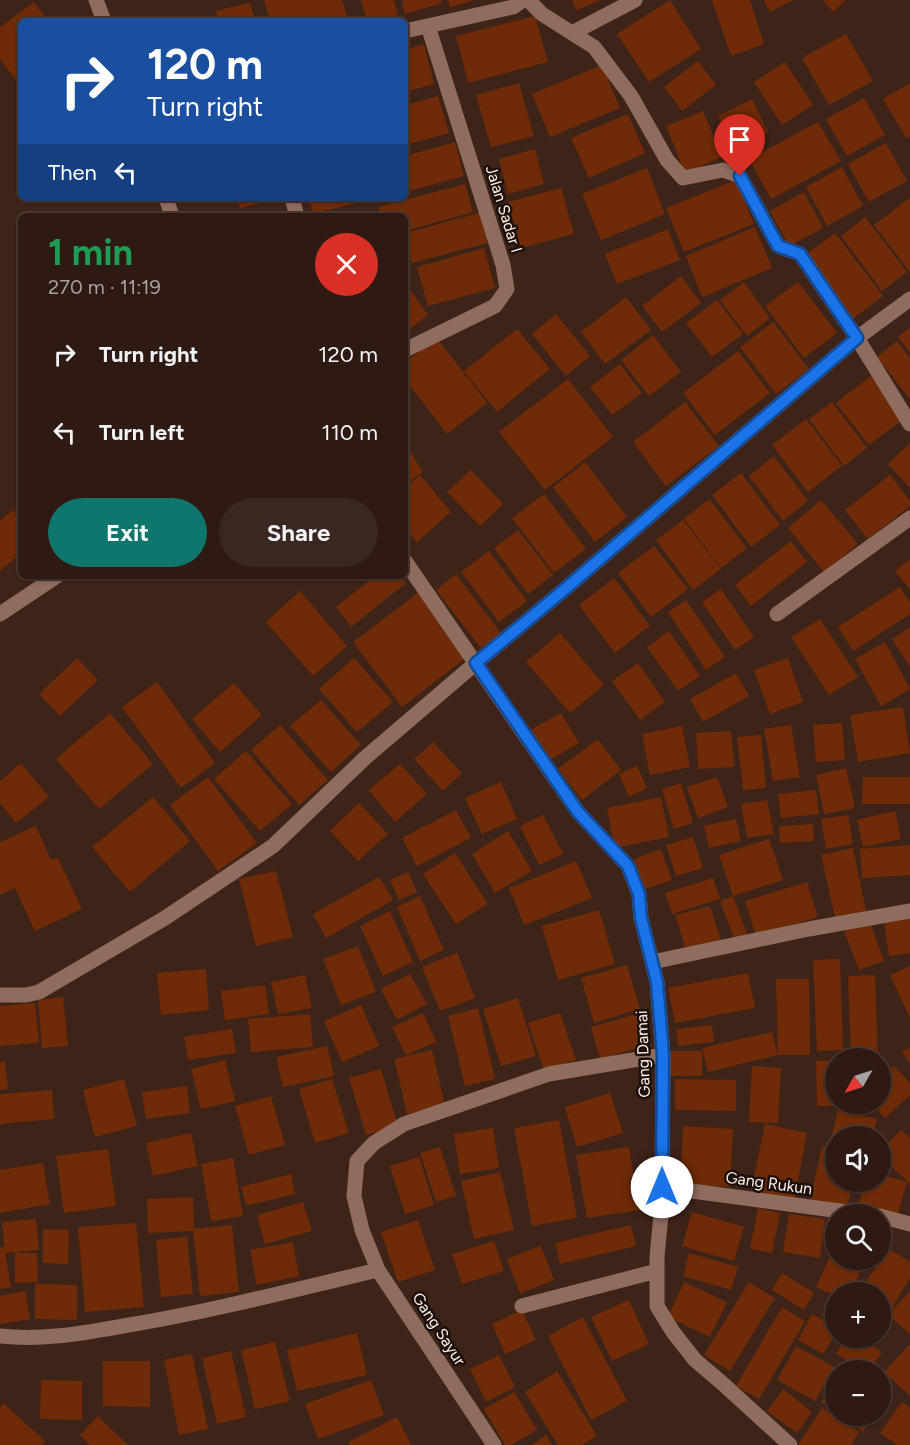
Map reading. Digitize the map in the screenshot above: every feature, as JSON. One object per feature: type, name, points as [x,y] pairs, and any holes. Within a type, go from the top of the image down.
[{"type":"street","points":[[96,0],[103,18]]},
{"type":"street","points":[[408,30],[513,7],[523,0]]},
{"type":"street","points":[[528,0],[542,14],[594,47],[631,96],[667,160],[683,178],[723,170],[740,176],[778,246],[800,254],[857,338],[910,424]]},
{"type":"street","points":[[572,33],[635,0]]},
{"type":"street","name":"Jalan Sadar I","points":[[408,349],[495,306],[507,289],[503,266],[428,26]]},
{"type":"street","points":[[0,995],[26,995],[39,992],[165,918],[273,846],[366,757],[857,338],[910,299]]},
{"type":"street","points":[[777,614],[910,518]]},
{"type":"street","name":"Gang Damai","points":[[408,565],[578,812],[628,866],[639,894],[641,918],[657,982],[663,1055],[662,1187],[657,1306],[673,1332],[695,1360],[790,1445]]},
{"type":"street","points":[[0,614],[52,579]]},
{"type":"street","points":[[652,962],[809,929],[910,911]]},
{"type":"street","name":"Gang Sayur","points":[[494,1445],[378,1270],[362,1230],[354,1196],[357,1161],[374,1143],[404,1124],[549,1074],[663,1055]]},
{"type":"street","name":"Gang Rukun","points":[[662,1187],[825,1209]]},
{"type":"street","points":[[891,1219],[910,1224]]},
{"type":"street","points":[[0,1336],[16,1338],[73,1335],[170,1318],[378,1270]]},
{"type":"street","points":[[522,1306],[657,1270]]},
{"type":"building","points":[[264,0],[342,0],[347,18],[269,18]]},
{"type":"building","points":[[361,0],[394,0],[398,15],[386,18],[366,18]]},
{"type":"building","points":[[402,0],[441,0],[442,3],[405,14]]},
{"type":"building","points":[[448,0],[472,0],[472,1],[450,7]]},
{"type":"building","points":[[572,0],[601,0],[576,10]]},
{"type":"building","points":[[670,0],[701,49],[649,82],[617,34]]},
{"type":"building","points":[[712,0],[750,0],[764,44],[731,56]]},
{"type":"building","points":[[764,0],[793,0],[770,12]]},
{"type":"building","points":[[823,0],[846,0],[833,12]]},
{"type":"building","points":[[34,2],[46,18],[18,18],[18,83],[0,59],[0,27]]},
{"type":"building","points":[[250,3],[254,18],[218,18],[216,11]]},
{"type":"building","points":[[535,16],[548,62],[468,83],[456,36]]},
{"type":"building","points":[[846,34],[873,81],[829,105],[802,58]]},
{"type":"building","points":[[424,44],[434,84],[408,91],[408,49]]},
{"type":"building","points":[[698,61],[716,85],[682,111],[664,87]]},
{"type":"building","points":[[785,62],[813,105],[782,125],[754,82]]},
{"type":"building","points":[[602,65],[620,108],[550,137],[532,94]]},
{"type":"building","points":[[519,83],[534,136],[491,147],[476,95]]},
{"type":"building","points":[[910,83],[910,136],[906,138],[883,99]]},
{"type":"building","points":[[438,96],[449,133],[408,144],[408,104]]},
{"type":"building","points":[[864,98],[885,135],[847,156],[826,119]]},
{"type":"building","points":[[752,99],[768,132],[734,149],[718,116]]},
{"type":"building","points":[[703,111],[722,157],[685,173],[666,126]]},
{"type":"building","points":[[628,114],[645,153],[589,178],[571,138]]},
{"type":"building","points":[[818,122],[841,161],[771,199],[749,159]]},
{"type":"building","points":[[455,142],[464,176],[408,191],[408,155]]},
{"type":"building","points":[[886,143],[907,181],[869,202],[848,164]]},
{"type":"building","points":[[535,149],[544,184],[508,194],[499,159]]},
{"type":"building","points":[[842,167],[863,206],[827,226],[806,187]]},
{"type":"building","points":[[647,168],[665,214],[601,240],[582,194]]},
{"type":"building","points":[[736,180],[754,224],[684,252],[666,208]]},
{"type":"building","points":[[465,184],[473,212],[408,230],[408,213],[380,213],[378,207],[408,201],[408,199]]},
{"type":"building","points":[[561,188],[574,234],[521,248],[508,202]]},
{"type":"building","points":[[804,192],[823,228],[789,246],[770,211]]},
{"type":"building","points":[[909,198],[910,200],[910,272],[874,225]]},
{"type":"building","points":[[238,201],[268,201],[240,208]]},
{"type":"building","points":[[310,201],[363,201],[317,213],[313,213]]},
{"type":"building","points":[[479,213],[488,243],[412,263],[408,249],[408,232]]},
{"type":"building","points":[[865,217],[907,272],[882,291],[841,236]]},
{"type":"building","points":[[755,227],[772,268],[702,297],[686,256]]},
{"type":"building","points":[[668,229],[680,260],[617,284],[605,254]]},
{"type":"building","points":[[835,233],[883,296],[851,320],[803,257]]},
{"type":"building","points":[[484,248],[495,288],[428,306],[417,267]]},
{"type":"building","points":[[681,276],[701,303],[662,332],[642,306]]},
{"type":"building","points":[[744,282],[770,318],[747,336],[720,300]]},
{"type":"building","points":[[798,282],[837,333],[804,358],[765,306]]},
{"type":"building","points":[[408,287],[428,315],[408,330]]},
{"type":"building","points":[[626,297],[651,330],[605,364],[581,332]]},
{"type":"building","points":[[717,300],[743,334],[712,357],[686,323]]},
{"type":"building","points":[[556,314],[590,356],[566,376],[532,334]]},
{"type":"building","points":[[773,322],[809,369],[776,394],[740,347]]},
{"type":"building","points":[[910,327],[910,353],[898,337]]},
{"type":"building","points":[[517,329],[550,369],[497,412],[464,371]]},
{"type":"building","points":[[653,335],[681,372],[649,396],[621,360]]},
{"type":"building","points":[[437,338],[487,403],[447,434],[408,383],[408,361]]},
{"type":"building","points":[[897,341],[910,358],[910,399],[877,357]]},
{"type":"building","points":[[738,351],[770,393],[715,435],[683,393]]},
{"type":"building","points":[[620,364],[642,393],[612,415],[590,387]]},
{"type":"building","points":[[871,376],[904,419],[869,445],[836,403]]},
{"type":"building","points":[[568,379],[613,437],[545,490],[499,432]]},
{"type":"building","points":[[685,402],[719,446],[666,486],[633,442]]},
{"type":"building","points":[[832,402],[867,448],[844,466],[809,419]]},
{"type":"building","points":[[806,419],[842,466],[808,492],[772,445]]},
{"type":"building","points":[[910,443],[910,488],[888,464]]},
{"type":"building","points":[[408,449],[423,472],[408,482]]},
{"type":"building","points":[[774,456],[808,501],[783,521],[749,476]]},
{"type":"building","points":[[585,462],[627,517],[595,542],[553,487]]},
{"type":"building","points":[[471,470],[503,504],[480,526],[447,492]]},
{"type":"building","points":[[741,473],[780,525],[751,547],[712,495]]},
{"type":"building","points":[[420,475],[451,512],[417,542],[408,532],[408,485]]},
{"type":"building","points":[[890,475],[910,501],[910,506],[868,539],[845,510]]},
{"type":"building","points":[[544,494],[586,549],[554,573],[512,518]]},
{"type":"building","points":[[709,499],[747,548],[721,568],[684,519]]},
{"type":"building","points":[[821,500],[858,544],[824,572],[788,528]]},
{"type":"building","points":[[13,510],[18,516],[18,556],[0,571],[0,521]]},
{"type":"building","points":[[683,520],[721,569],[693,590],[656,540]]},
{"type":"building","points":[[518,530],[553,575],[528,594],[494,548]]},
{"type":"building","points":[[791,541],[807,562],[751,606],[735,585]]},
{"type":"building","points":[[654,546],[688,589],[651,617],[618,573]]},
{"type":"building","points":[[489,551],[527,601],[499,622],[461,572]]},
{"type":"building","points":[[910,559],[910,590],[895,571]]},
{"type":"building","points":[[456,574],[501,633],[481,648],[436,590]]},
{"type":"building","points":[[614,578],[650,626],[615,653],[579,605]]},
{"type":"building","points":[[371,579],[403,579],[406,583],[351,627],[336,607]]},
{"type":"building","points":[[900,587],[910,603],[910,614],[853,651],[838,627]]},
{"type":"building","points":[[721,589],[754,637],[735,650],[702,602]]},
{"type":"building","points":[[300,591],[347,646],[313,676],[266,622]]},
{"type":"building","points":[[418,593],[467,657],[402,707],[353,642]]},
{"type":"building","points":[[686,600],[725,657],[706,670],[668,612]]},
{"type":"building","points":[[820,619],[858,677],[829,695],[791,637]]},
{"type":"building","points":[[910,627],[910,667],[892,639]]},
{"type":"building","points":[[669,631],[700,676],[678,691],[647,647]]},
{"type":"building","points":[[560,633],[604,685],[570,713],[526,662]]},
{"type":"building","points":[[885,642],[910,689],[881,706],[855,659]]},
{"type":"building","points":[[77,658],[98,680],[60,716],[39,694]]},
{"type":"building","points":[[354,658],[393,702],[357,732],[319,689]]},
{"type":"building","points":[[788,658],[803,702],[770,714],[754,670]]},
{"type":"building","points":[[638,663],[665,702],[640,720],[612,681]]},
{"type":"building","points":[[736,673],[749,696],[703,722],[690,699]]},
{"type":"building","points":[[157,682],[215,763],[181,788],[122,707]]},
{"type":"building","points":[[234,683],[262,715],[220,752],[192,719]]},
{"type":"building","points":[[321,700],[361,745],[331,772],[290,726]]},
{"type":"building","points":[[903,707],[910,753],[858,762],[850,715]]},
{"type":"building","points":[[110,713],[153,764],[99,809],[56,759]]},
{"type":"building","points":[[561,713],[579,743],[545,763],[527,732]]},
{"type":"building","points":[[842,723],[845,760],[816,762],[813,725]]},
{"type":"building","points":[[280,725],[328,780],[299,805],[251,750]]},
{"type":"building","points":[[791,725],[800,777],[773,781],[764,729]]},
{"type":"building","points":[[682,726],[690,767],[650,775],[642,734]]},
{"type":"building","points":[[731,731],[734,767],[698,769],[696,733]]},
{"type":"building","points":[[761,735],[766,788],[743,790],[737,737]]},
{"type":"building","points":[[598,739],[621,770],[582,800],[558,769]]},
{"type":"building","points":[[433,742],[462,773],[443,791],[414,759]]},
{"type":"building","points":[[246,751],[292,804],[260,831],[214,779]]},
{"type":"building","points":[[21,763],[49,797],[16,823],[0,803],[0,781]]},
{"type":"building","points":[[400,764],[427,794],[395,822],[369,790]]},
{"type":"building","points":[[637,766],[647,788],[629,797],[619,774]]},
{"type":"building","points":[[846,768],[855,808],[824,814],[816,775]]},
{"type":"building","points":[[208,777],[257,843],[218,871],[170,805]]},
{"type":"building","points":[[717,777],[728,807],[698,818],[687,787]]},
{"type":"building","points":[[863,777],[910,777],[910,804],[862,804]]},
{"type":"building","points":[[501,782],[517,819],[482,834],[465,798]]},
{"type":"building","points":[[681,783],[693,823],[674,829],[662,789]]},
{"type":"building","points":[[816,790],[819,814],[781,818],[778,794]]},
{"type":"building","points":[[153,797],[190,841],[130,892],[92,847]]},
{"type":"building","points":[[661,797],[669,837],[615,848],[607,808]]},
{"type":"building","points":[[767,800],[774,834],[747,838],[741,804]]},
{"type":"building","points":[[359,803],[388,834],[358,861],[330,831]]},
{"type":"building","points":[[456,810],[471,838],[417,866],[402,838]]},
{"type":"building","points":[[895,811],[901,839],[863,847],[857,820]]},
{"type":"building","points":[[543,815],[563,854],[539,865],[520,826]]},
{"type":"building","points":[[848,815],[853,844],[826,849],[821,819]]},
{"type":"building","points":[[736,819],[741,841],[709,848],[704,826]]},
{"type":"building","points":[[813,824],[814,841],[780,843],[779,826]]},
{"type":"building","points":[[36,826],[51,860],[58,858],[82,909],[35,931],[15,888],[0,895],[0,842]]},
{"type":"building","points":[[508,831],[532,871],[495,893],[472,854]]},
{"type":"building","points":[[693,837],[703,868],[676,876],[666,845]]},
{"type":"building","points":[[769,839],[783,880],[733,896],[719,855]]},
{"type":"building","points":[[910,845],[910,875],[862,878],[860,849]]},
{"type":"building","points":[[853,848],[867,915],[836,922],[821,855]]},
{"type":"building","points":[[661,849],[672,880],[645,889],[634,859]]},
{"type":"building","points":[[455,853],[488,904],[456,924],[423,874]]},
{"type":"building","points":[[576,861],[592,898],[524,925],[509,888]]},
{"type":"building","points":[[276,871],[293,937],[256,946],[239,879]]},
{"type":"building","points":[[408,872],[417,892],[399,900],[390,880]]},
{"type":"building","points":[[379,877],[393,900],[326,938],[313,914]]},
{"type":"building","points":[[713,878],[720,899],[672,914],[665,893]]},
{"type":"building","points":[[807,882],[818,917],[756,936],[745,901]]},
{"type":"building","points":[[420,896],[444,950],[420,961],[397,907]]},
{"type":"building","points":[[733,896],[749,939],[736,943],[720,901]]},
{"type":"building","points":[[710,906],[722,943],[687,953],[675,915]]},
{"type":"building","points":[[599,910],[615,964],[558,980],[542,926]]},
{"type":"building","points":[[390,911],[413,962],[383,976],[360,926]]},
{"type":"building","points":[[910,917],[910,953],[889,956],[884,921]]},
{"type":"building","points":[[870,922],[884,961],[859,970],[844,931]]},
{"type":"building","points":[[358,946],[376,992],[341,1005],[323,959]]},
{"type":"building","points":[[457,953],[475,998],[440,1011],[422,967]]},
{"type":"building","points":[[840,959],[843,1048],[825,1048],[825,1051],[817,1051],[813,960]]},
{"type":"building","points":[[627,965],[640,1009],[594,1023],[581,978]]},
{"type":"building","points":[[910,966],[910,1018],[890,975]]},
{"type":"building","points":[[206,969],[209,1010],[161,1015],[157,973]]},
{"type":"building","points":[[748,973],[755,1008],[675,1023],[668,988]]},
{"type":"building","points":[[410,974],[427,1004],[397,1020],[381,989]]},
{"type":"building","points":[[305,975],[312,1008],[278,1014],[271,982]]},
{"type":"building","points":[[875,975],[878,1048],[851,1048],[848,976]]},
{"type":"building","points":[[776,979],[809,979],[810,1055],[778,1055]]},
{"type":"building","points":[[265,985],[269,1014],[225,1020],[221,991]]},
{"type":"building","points":[[63,997],[68,1046],[42,1048],[38,1000]]},
{"type":"building","points":[[518,998],[536,1056],[501,1066],[483,1009]]},
{"type":"building","points":[[35,1003],[39,1043],[0,1046],[0,1006]]},
{"type":"building","points":[[361,1005],[379,1046],[342,1062],[324,1021]]},
{"type":"building","points":[[478,1008],[495,1079],[465,1086],[448,1016]]},
{"type":"building","points":[[423,1013],[436,1042],[406,1055],[392,1027]]},
{"type":"building","points":[[560,1013],[576,1060],[544,1070],[528,1023]]},
{"type":"building","points":[[640,1013],[649,1045],[600,1059],[591,1027]]},
{"type":"building","points":[[310,1014],[313,1047],[251,1052],[248,1019]]},
{"type":"building","points":[[712,1025],[714,1042],[678,1046],[676,1029]]},
{"type":"building","points":[[232,1029],[236,1053],[188,1060],[184,1037]]},
{"type":"building","points":[[772,1032],[778,1055],[708,1072],[702,1048]]},
{"type":"building","points":[[327,1046],[334,1076],[283,1087],[276,1057]]},
{"type":"building","points":[[910,1047],[910,1064],[902,1052]]},
{"type":"building","points":[[432,1050],[445,1105],[407,1114],[394,1059]]},
{"type":"building","points":[[668,1051],[702,1051],[702,1076],[668,1076]]},
{"type":"building","points":[[225,1060],[235,1101],[201,1109],[191,1069]]},
{"type":"building","points":[[5,1061],[8,1089],[0,1090],[0,1062]]},
{"type":"building","points":[[816,1061],[825,1061],[825,1106],[817,1106]]},
{"type":"building","points":[[752,1066],[781,1068],[778,1123],[749,1122]]},
{"type":"building","points":[[894,1066],[910,1083],[910,1095],[891,1112],[891,1069]]},
{"type":"building","points":[[381,1069],[398,1126],[366,1135],[349,1078]]},
{"type":"building","points":[[124,1079],[137,1126],[95,1137],[83,1090]]},
{"type":"building","points":[[332,1079],[349,1133],[315,1143],[299,1089]]},
{"type":"building","points":[[675,1079],[736,1080],[736,1111],[675,1110]]},
{"type":"building","points":[[187,1086],[190,1113],[146,1119],[142,1092]]},
{"type":"building","points":[[52,1090],[54,1119],[0,1124],[0,1094]]},
{"type":"building","points":[[610,1093],[623,1133],[577,1147],[565,1107]]},
{"type":"building","points":[[271,1096],[285,1145],[249,1155],[235,1106]]},
{"type":"building","points":[[837,1114],[855,1114],[877,1119],[875,1126],[834,1126]]},
{"type":"building","points":[[559,1120],[577,1218],[532,1226],[514,1128]]},
{"type":"building","points":[[765,1124],[807,1133],[794,1200],[751,1191]]},
{"type":"building","points":[[683,1126],[733,1129],[730,1187],[680,1184]]},
{"type":"building","points":[[493,1128],[499,1168],[460,1174],[454,1134]]},
{"type":"building","points":[[901,1130],[910,1138],[910,1184],[891,1166],[891,1140]]},
{"type":"building","points":[[191,1133],[198,1166],[153,1176],[146,1143]]},
{"type":"building","points":[[822,1146],[825,1147],[825,1192],[851,1192],[848,1204],[825,1205],[810,1202]]},
{"type":"building","points":[[440,1147],[456,1196],[436,1202],[420,1153]]},
{"type":"building","points":[[629,1147],[639,1210],[587,1218],[576,1155]]},
{"type":"building","points":[[108,1149],[116,1206],[64,1213],[56,1156]]},
{"type":"building","points":[[419,1157],[434,1205],[405,1214],[390,1166]]},
{"type":"building","points":[[233,1158],[243,1216],[211,1221],[201,1164]]},
{"type":"building","points":[[43,1163],[50,1204],[0,1213],[0,1170]]},
{"type":"building","points":[[500,1172],[514,1230],[474,1239],[461,1181]]},
{"type":"building","points":[[291,1174],[295,1194],[246,1206],[241,1187]]},
{"type":"building","points":[[891,1177],[907,1182],[897,1218],[891,1216],[891,1204],[859,1204],[862,1192],[891,1192]]},
{"type":"building","points":[[193,1197],[194,1229],[232,1225],[239,1292],[200,1296],[193,1231],[148,1233],[147,1199]]},
{"type":"building","points":[[303,1202],[312,1231],[265,1244],[257,1215]]},
{"type":"building","points":[[758,1208],[780,1213],[772,1253],[750,1249]]},
{"type":"building","points":[[692,1212],[744,1227],[734,1261],[682,1246]]},
{"type":"building","points":[[789,1214],[825,1219],[820,1258],[783,1252]]},
{"type":"building","points":[[36,1219],[39,1250],[5,1253],[2,1222]]},
{"type":"building","points":[[418,1220],[435,1270],[398,1282],[381,1232]]},
{"type":"building","points":[[136,1223],[144,1307],[85,1312],[78,1227]]},
{"type":"building","points":[[631,1225],[636,1246],[560,1264],[555,1243]]},
{"type":"building","points":[[43,1229],[69,1230],[68,1264],[43,1263]]},
{"type":"building","points":[[187,1237],[193,1294],[161,1297],[156,1240]]},
{"type":"building","points":[[494,1241],[504,1271],[462,1284],[452,1254]]},
{"type":"building","points":[[293,1242],[299,1276],[257,1285],[250,1250]]},
{"type":"building","points":[[541,1246],[554,1280],[520,1293],[507,1259]]},
{"type":"building","points":[[0,1247],[4,1247],[11,1287],[0,1289]]},
{"type":"building","points":[[891,1250],[910,1262],[910,1278],[891,1309],[891,1282],[866,1282],[874,1270],[891,1270]]},
{"type":"building","points":[[15,1253],[37,1253],[38,1282],[15,1283]]},
{"type":"building","points":[[689,1253],[738,1267],[731,1290],[683,1276]]},
{"type":"building","points":[[825,1268],[825,1270],[861,1270],[855,1282],[825,1282],[825,1291],[816,1287]]},
{"type":"building","points":[[782,1273],[814,1293],[804,1310],[772,1290]]},
{"type":"building","points":[[684,1282],[727,1302],[710,1337],[668,1317]]},
{"type":"building","points":[[749,1282],[775,1298],[730,1371],[704,1355]]},
{"type":"building","points":[[35,1284],[77,1285],[77,1320],[35,1319]]},
{"type":"building","points":[[25,1291],[30,1319],[0,1324],[0,1296]]},
{"type":"building","points":[[910,1291],[910,1334],[891,1318],[891,1312]]},
{"type":"building","points":[[629,1300],[649,1344],[612,1361],[591,1317]]},
{"type":"building","points":[[782,1307],[805,1321],[759,1399],[736,1386]]},
{"type":"building","points":[[522,1310],[536,1340],[505,1354],[492,1324]]},
{"type":"building","points":[[812,1314],[825,1321],[827,1348],[823,1354],[798,1340]]},
{"type":"building","points":[[583,1317],[627,1401],[591,1420],[548,1336]]},
{"type":"building","points":[[357,1333],[367,1375],[297,1391],[287,1350]]},
{"type":"building","points":[[275,1342],[290,1401],[255,1409],[241,1350]]},
{"type":"building","points":[[910,1344],[910,1396],[891,1378],[891,1364]]},
{"type":"building","points":[[796,1346],[825,1362],[825,1383],[815,1401],[777,1380]]},
{"type":"building","points":[[840,1348],[877,1348],[882,1352],[877,1360],[846,1360],[836,1353]]},
{"type":"building","points":[[231,1351],[246,1417],[217,1424],[202,1358]]},
{"type":"building","points":[[192,1354],[208,1429],[179,1435],[164,1360]]},
{"type":"building","points":[[499,1355],[515,1387],[486,1402],[470,1369]]},
{"type":"building","points":[[103,1361],[150,1361],[150,1407],[103,1406]]},
{"type":"building","points":[[557,1371],[597,1436],[582,1445],[558,1445],[525,1392]]},
{"type":"building","points":[[41,1380],[82,1381],[82,1420],[40,1419]]},
{"type":"building","points":[[371,1380],[384,1415],[318,1439],[305,1404]]},
{"type":"building","points":[[783,1389],[812,1412],[797,1433],[767,1411]]},
{"type":"building","points":[[514,1392],[537,1430],[511,1445],[505,1445],[484,1409]]},
{"type":"building","points":[[902,1402],[910,1408],[910,1445],[897,1445],[880,1433],[885,1426],[891,1426],[891,1418]]},
{"type":"building","points":[[3,1403],[45,1441],[41,1445],[0,1445],[0,1407]]},
{"type":"building","points":[[822,1408],[825,1410],[825,1426],[850,1426],[859,1432],[851,1445],[798,1445]]},
{"type":"building","points":[[98,1416],[128,1445],[90,1445],[80,1435]]},
{"type":"building","points":[[397,1417],[411,1445],[350,1445],[348,1442]]},
{"type":"building","points":[[855,1426],[868,1426],[863,1432]]},
{"type":"building","points":[[546,1435],[552,1445],[532,1445]]},
{"type":"route","points":[[662,1187],[663,1055],[657,982],[641,918],[639,894],[628,866],[578,812],[476,663],[857,338],[800,254],[778,246],[740,176]]}]
